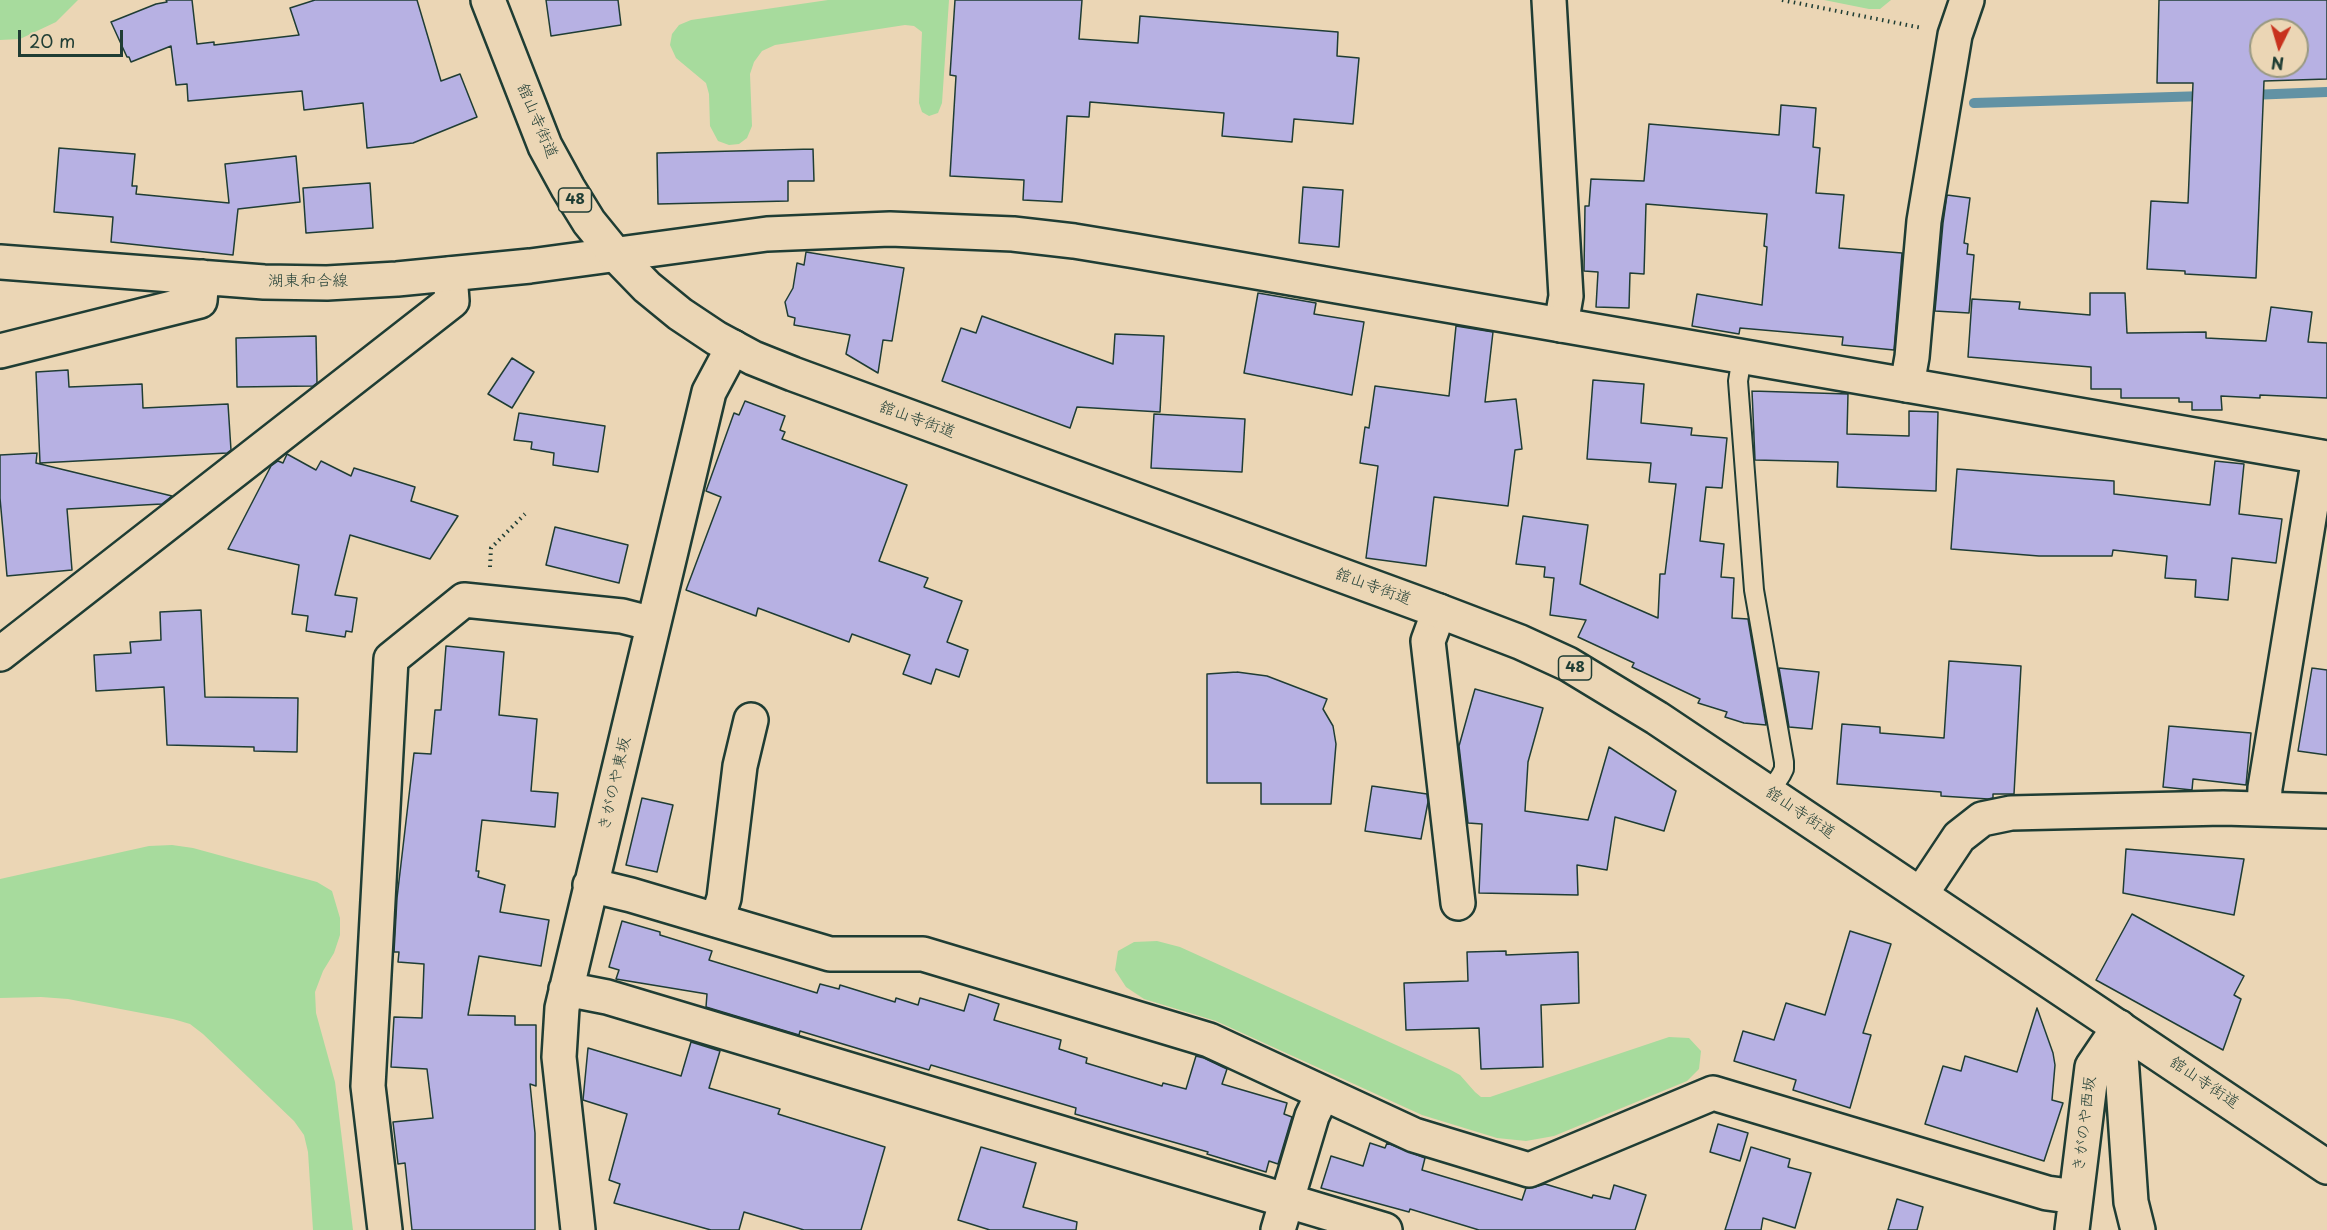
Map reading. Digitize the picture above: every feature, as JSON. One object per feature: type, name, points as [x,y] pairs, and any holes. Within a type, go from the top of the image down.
[{"type":"street","name":"舘山寺街道","points":[[488,0],[545,146],[568,188],[589,222],[615,254],[647,287],[680,314],[733,347],[793,374],[1439,611],[1520,642],[1568,664],[1613,690],[1769,793],[2327,1167]]},
{"type":"street","points":[[1549,0],[1566,296],[1561,325]]},
{"type":"street","points":[[1907,385],[1912,357],[1924,221],[1955,34],[1967,0]]},
{"type":"street","name":"湖東和合線","points":[[0,262],[264,282],[327,283],[450,274],[705,241],[828,230],[941,230],[1013,234],[1114,248],[2323,458]]},
{"type":"street","points":[[0,654],[452,301],[450,274]]},
{"type":"street","points":[[0,351],[200,301],[202,277]]},
{"type":"street","name":"きがのや東坂","points":[[578,1230],[559,1057],[560,1024],[566,989],[709,392],[733,347]]},
{"type":"street","points":[[2264,809],[2265,788],[2323,458]]},
{"type":"street","points":[[385,1230],[368,1086],[391,659],[464,600],[622,616],[653,624]]},
{"type":"street","points":[[1439,611],[1428,641],[1458,903]]},
{"type":"street","points":[[717,920],[724,898],[740,766],[751,720]]},
{"type":"street","points":[[1921,894],[1959,837],[1982,819],[2011,813],[2264,809],[2327,811]]},
{"type":"street","points":[[590,885],[830,954],[923,954],[1209,1040],[1414,1135],[1529,1170],[1713,1093],[2047,1193],[2076,1197]]},
{"type":"street","points":[[566,989],[607,997],[1282,1215],[1385,1230]]},
{"type":"street","points":[[2119,1027],[2131,1202],[2138,1230]]},
{"type":"street","name":"きがのや西坂","points":[[2072,1230],[2092,1068],[2119,1027]]},
{"type":"street","points":[[1282,1215],[1312,1116],[1323,1093]]},
{"type":"lane","points":[[1742,357],[1738,381],[1754,590],[1784,762],[1784,769],[1769,793]]},
{"type":"path","points":[[1782,0],[1955,34]]},
{"type":"path","points":[[497,567],[489,567],[491,548],[525,514]]},
{"type":"green space","points":[[0,0],[78,0],[56,22],[20,39],[0,40]]},
{"type":"green space","points":[[828,0],[949,0],[942,103],[938,113],[929,116],[922,112],[919,103],[922,32],[914,26],[905,25],[775,45],[762,51],[754,62],[750,74],[752,126],[747,138],[739,144],[729,145],[718,141],[710,126],[709,94],[706,83],[676,58],[670,45],[672,34],[679,25],[691,20]]},
{"type":"green space","points":[[1824,0],[1891,0],[1880,9],[1869,9]]},
{"type":"green space","points":[[172,845],[193,848],[317,882],[332,891],[340,918],[340,935],[315,992],[316,1013],[335,1082],[353,1230],[313,1230],[308,1152],[304,1135],[294,1121],[190,1024],[68,999],[0,998],[0,879],[149,846]]},
{"type":"green space","points":[[1157,941],[1180,947],[1449,1069],[1460,1075],[1481,1097],[1490,1097],[1669,1037],[1689,1038],[1701,1051],[1699,1069],[1687,1081],[1554,1136],[1526,1141],[1497,1138],[1422,1115],[1216,1021],[1144,999],[1126,987],[1115,970],[1118,951],[1134,942]]},
{"type":"building","points":[[166,0],[192,0],[197,44],[214,42],[214,45],[299,35],[290,8],[315,0],[417,0],[441,81],[460,74],[477,117],[413,143],[367,148],[363,103],[304,110],[302,91],[188,101],[187,84],[176,85],[171,46],[131,62],[111,22],[156,4],[167,2]]},
{"type":"building","points":[[546,0],[618,0],[621,25],[551,36]]},
{"type":"building","points":[[955,0],[1082,0],[1079,39],[1138,43],[1140,16],[1338,32],[1337,56],[1359,58],[1353,124],[1294,119],[1292,142],[1222,136],[1224,113],[1090,102],[1089,117],[1067,116],[1062,202],[1023,200],[1024,180],[950,176],[956,76],[950,75]]},
{"type":"building","points":[[2159,0],[2327,0],[2327,79],[2264,81],[2256,278],[2185,274],[2185,271],[2147,269],[2151,201],[2188,203],[2193,83],[2157,83]]},
{"type":"building","points":[[1781,105],[1816,108],[1813,147],[1820,148],[1816,193],[1844,195],[1839,248],[1902,253],[1894,350],[1842,345],[1843,337],[1740,328],[1739,334],[1692,326],[1697,294],[1762,305],[1767,247],[1764,246],[1767,214],[1646,204],[1644,274],[1630,273],[1629,308],[1596,307],[1598,272],[1584,271],[1585,206],[1589,206],[1591,179],[1644,181],[1649,124],[1779,135]]},
{"type":"building","points":[[59,148],[135,154],[132,186],[137,186],[136,194],[229,203],[225,164],[296,156],[300,202],[238,209],[233,255],[111,242],[113,217],[54,212]]},
{"type":"building","points":[[813,149],[814,181],[788,181],[788,201],[658,204],[657,153]]},
{"type":"building","points":[[370,183],[373,228],[306,233],[303,188]]},
{"type":"building","points":[[1303,187],[1343,190],[1339,247],[1299,243]]},
{"type":"building","points":[[1947,195],[1970,198],[1964,243],[1968,244],[1967,254],[1974,255],[1969,313],[1935,311]]},
{"type":"building","points":[[806,252],[904,268],[892,341],[883,340],[878,373],[846,354],[850,335],[794,325],[795,318],[788,316],[785,302],[793,288],[797,263],[804,265]]},
{"type":"building","points":[[1258,293],[1316,303],[1314,314],[1364,322],[1352,395],[1244,373]]},
{"type":"building","points":[[2090,293],[2125,293],[2127,333],[2206,332],[2206,338],[2266,341],[2271,307],[2312,312],[2308,342],[2327,343],[2327,398],[2221,396],[2222,410],[2192,410],[2192,402],[2179,402],[2179,398],[2121,398],[2121,389],[2091,389],[2091,367],[1968,357],[1972,299],[2020,302],[2019,309],[2090,315]]},
{"type":"building","points":[[982,316],[1113,364],[1115,334],[1164,336],[1160,412],[1077,407],[1070,428],[942,381],[961,328],[976,333]]},
{"type":"building","points":[[1456,326],[1493,332],[1485,402],[1516,399],[1522,449],[1515,450],[1508,506],[1434,497],[1426,566],[1366,558],[1378,466],[1360,463],[1365,427],[1369,428],[1375,386],[1449,396]]},
{"type":"building","points":[[316,336],[317,383],[313,386],[237,387],[236,338]]},
{"type":"building","points":[[512,358],[534,372],[512,408],[488,394]]},
{"type":"building","points":[[68,370],[69,387],[142,384],[143,408],[228,404],[231,450],[227,453],[40,463],[36,372]]},
{"type":"building","points":[[1593,380],[1644,384],[1641,423],[1692,428],[1691,435],[1727,438],[1722,488],[1706,487],[1700,541],[1724,544],[1721,577],[1734,578],[1732,618],[1748,619],[1766,725],[1744,723],[1725,717],[1727,712],[1698,703],[1700,699],[1632,667],[1634,663],[1578,637],[1586,620],[1550,615],[1554,578],[1544,577],[1545,567],[1516,564],[1523,516],[1588,525],[1580,584],[1658,618],[1660,574],[1665,574],[1676,484],[1649,482],[1651,463],[1587,459]]},
{"type":"building","points":[[1752,391],[1848,394],[1847,434],[1909,436],[1909,411],[1938,412],[1936,491],[1837,487],[1838,462],[1755,460]]},
{"type":"building","points":[[745,401],[785,416],[780,430],[785,432],[782,439],[907,485],[879,561],[928,578],[924,587],[962,601],[947,642],[968,650],[959,677],[936,669],[931,684],[903,674],[910,655],[852,634],[849,642],[758,608],[756,616],[686,590],[721,497],[706,491],[734,413],[739,415]]},
{"type":"building","points":[[519,413],[605,426],[598,472],[553,465],[554,453],[531,449],[532,442],[514,440]]},
{"type":"building","points":[[1154,414],[1245,419],[1242,472],[1151,468]]},
{"type":"building","points":[[37,453],[36,463],[172,496],[162,504],[67,509],[72,570],[7,576],[0,498],[0,455]]},
{"type":"building","points":[[287,454],[316,470],[321,461],[351,476],[354,468],[415,487],[411,501],[458,516],[430,559],[350,535],[335,595],[357,598],[352,632],[346,631],[345,637],[306,631],[308,616],[292,614],[299,565],[228,549],[271,466],[278,461],[283,463]]},
{"type":"building","points":[[2215,461],[2244,464],[2239,514],[2282,519],[2276,563],[2232,558],[2228,600],[2195,597],[2196,580],[2165,578],[2167,556],[2113,550],[2112,556],[2039,556],[1951,549],[1957,469],[2114,481],[2114,494],[2210,505]]},
{"type":"building","points":[[555,527],[628,545],[619,583],[546,565]]},
{"type":"building","points":[[201,610],[205,697],[298,698],[297,752],[254,751],[254,747],[167,745],[164,687],[96,691],[94,655],[131,653],[130,642],[161,640],[160,612]]},
{"type":"building","points":[[446,646],[504,652],[499,715],[537,719],[531,791],[558,793],[555,827],[482,820],[476,871],[479,871],[478,877],[505,885],[500,912],[549,920],[541,966],[479,956],[468,1015],[515,1016],[515,1025],[536,1025],[536,1086],[530,1084],[535,1133],[535,1230],[412,1230],[405,1163],[398,1164],[393,1122],[433,1118],[427,1069],[391,1067],[394,1017],[422,1018],[424,964],[398,962],[399,952],[394,952],[397,898],[414,753],[431,754],[435,710],[441,710]]},
{"type":"building","points":[[1949,661],[2021,666],[2014,794],[1993,794],[1993,798],[1988,799],[1941,796],[1941,792],[1837,784],[1842,724],[1880,727],[1880,733],[1944,738]]},
{"type":"building","points":[[1779,668],[1819,672],[1812,729],[1789,727]]},
{"type":"building","points":[[2312,668],[2327,670],[2327,755],[2298,751]]},
{"type":"building","points":[[1237,672],[1267,676],[1327,699],[1323,709],[1333,726],[1336,744],[1331,804],[1261,804],[1261,783],[1207,783],[1207,674]]},
{"type":"building","points":[[1475,689],[1543,708],[1528,762],[1525,811],[1588,820],[1609,747],[1676,791],[1664,831],[1615,817],[1607,870],[1577,865],[1578,895],[1479,893],[1482,824],[1468,823],[1459,746]]},
{"type":"building","points":[[2169,726],[2251,733],[2246,785],[2193,779],[2192,790],[2163,787]]},
{"type":"building","points":[[1372,786],[1427,794],[1428,802],[1421,839],[1365,831]]},
{"type":"building","points":[[642,798],[673,805],[657,872],[626,865]]},
{"type":"building","points":[[2126,849],[2244,859],[2234,915],[2123,893]]},
{"type":"building","points":[[2132,914],[2244,976],[2234,995],[2241,999],[2223,1050],[2096,980]]},
{"type":"building","points":[[622,921],[712,951],[709,960],[817,993],[820,984],[839,989],[840,985],[895,1002],[896,998],[918,1005],[920,998],[964,1011],[969,994],[999,1004],[994,1020],[1061,1040],[1059,1049],[1087,1058],[1086,1063],[1162,1086],[1163,1083],[1186,1089],[1196,1056],[1204,1058],[1227,1069],[1222,1084],[1287,1103],[1284,1114],[1292,1117],[1278,1164],[1269,1161],[1266,1172],[1207,1154],[1208,1152],[1075,1114],[1076,1108],[931,1065],[929,1070],[800,1031],[799,1035],[706,1007],[707,994],[616,979],[619,970],[609,967]]},
{"type":"building","points":[[1850,931],[1891,944],[1863,1033],[1871,1035],[1850,1108],[1793,1090],[1796,1080],[1734,1061],[1743,1031],[1774,1040],[1786,1003],[1825,1015]]},
{"type":"building","points":[[1506,951],[1506,955],[1578,952],[1579,1003],[1541,1005],[1543,1067],[1481,1069],[1479,1028],[1406,1030],[1404,983],[1468,981],[1467,952]]},
{"type":"building","points":[[2037,1008],[2055,1065],[2052,1100],[2063,1103],[2044,1161],[1925,1124],[1943,1066],[1961,1071],[1965,1056],[2017,1072]]},
{"type":"building","points":[[691,1042],[720,1051],[709,1088],[780,1109],[778,1114],[885,1147],[861,1230],[804,1230],[744,1212],[739,1230],[711,1230],[614,1203],[620,1184],[609,1180],[627,1114],[583,1100],[588,1048],[681,1076]]},
{"type":"building","points":[[1718,1124],[1748,1133],[1740,1161],[1710,1152]]},
{"type":"building","points":[[1370,1143],[1385,1148],[1387,1143],[1425,1158],[1422,1170],[1522,1200],[1526,1188],[1545,1184],[1592,1198],[1593,1195],[1610,1199],[1614,1185],[1646,1195],[1635,1230],[1479,1230],[1410,1209],[1409,1212],[1321,1188],[1331,1156],[1363,1166]]},
{"type":"building","points":[[981,1147],[1036,1163],[1023,1207],[1077,1222],[1076,1230],[990,1230],[958,1220]]},
{"type":"building","points":[[1751,1147],[1790,1159],[1788,1167],[1811,1173],[1795,1228],[1763,1218],[1761,1230],[1725,1230]]},
{"type":"building","points":[[1897,1199],[1923,1207],[1917,1230],[1888,1230]]},
{"type":"waterway","points":[[2250,95],[2327,92]]},
{"type":"waterway","points":[[1974,103],[2205,96]]}]
